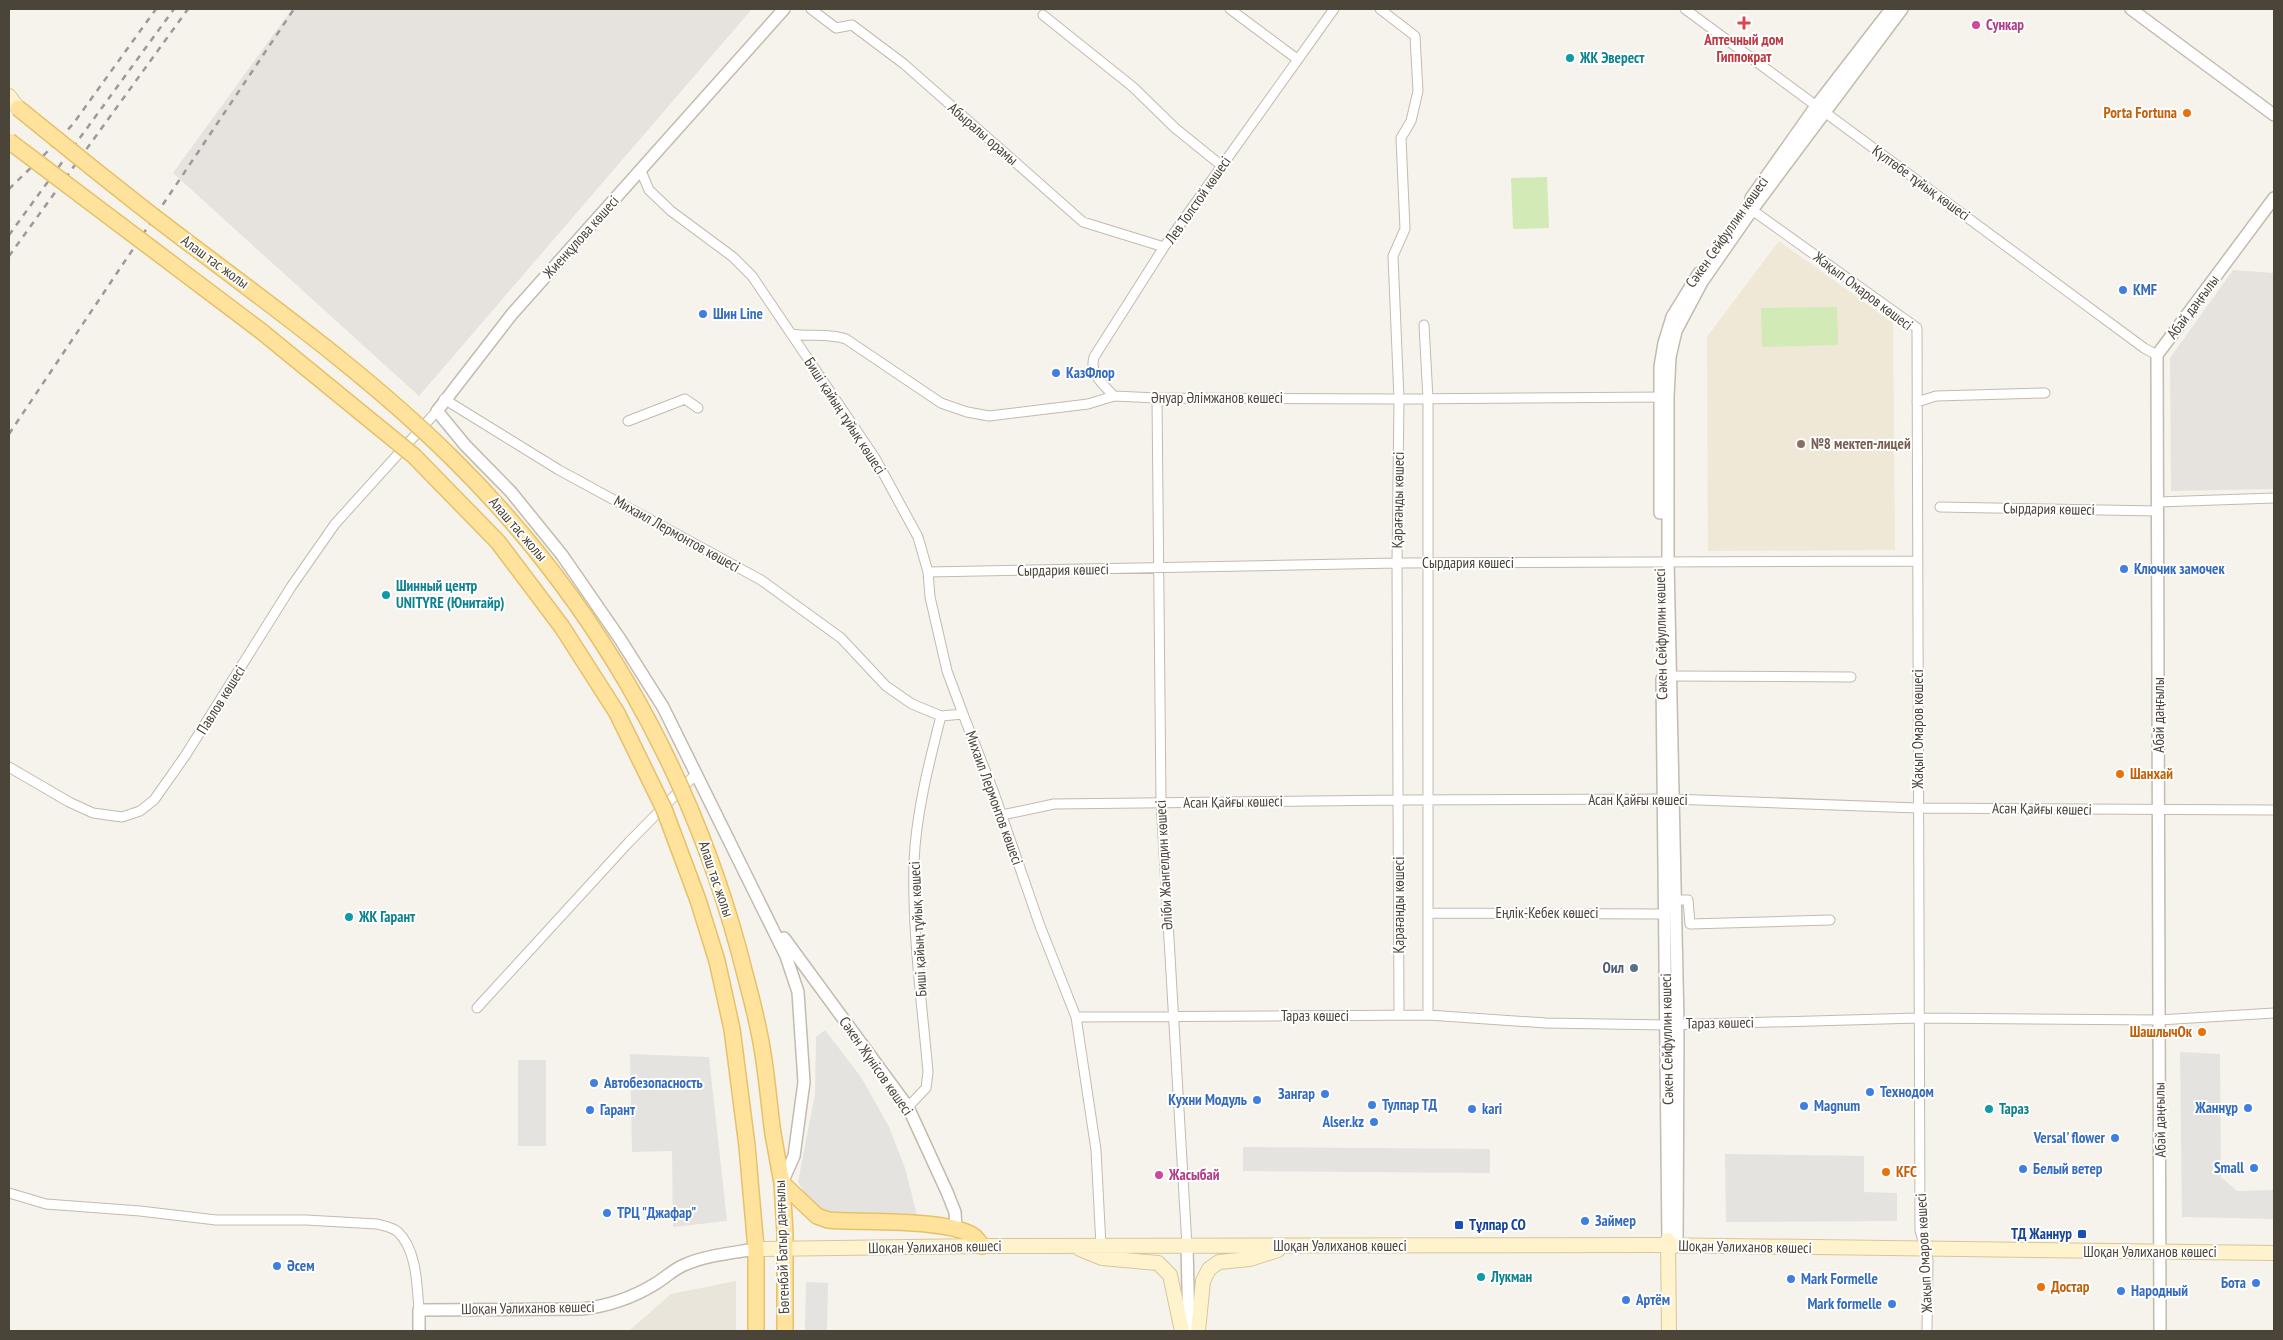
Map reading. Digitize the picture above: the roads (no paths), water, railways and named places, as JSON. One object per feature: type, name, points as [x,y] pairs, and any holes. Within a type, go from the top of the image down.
[{"type":"main road","name":"Алаш тас жолы","points":[[12,102],[174,232],[249,287],[370,385],[451,457],[493,501],[548,564],[608,648],[657,735],[694,817],[722,894],[745,973],[762,1047],[773,1134]]},
{"type":"main road","name":"Алаш тас жолы","points":[[9,141],[261,331],[414,456],[498,542],[562,627],[617,713],[664,809],[698,900],[716,961],[732,1029],[747,1146]]},
{"type":"main road","name":"Бөгенбай Батыр даңғылы","points":[[773,1134],[782,1183],[785,1249],[785,1331]]},
{"type":"main road","name":"Бөгенбай Батыр даңғылы","points":[[747,1146],[756,1249],[756,1331]]},
{"type":"main road","points":[[782,1183],[817,1216],[828,1220],[908,1222],[956,1230],[974,1236],[982,1246]]},
{"type":"main road","name":"Шоқан Уәлиханов көшесі","points":[[756,1249],[982,1246],[1671,1244],[2274,1253]]},
{"type":"main road","name":"Сәкен Сейфуллин көшесі","points":[[1669,1331],[1671,1244]]},
{"type":"main road","name":"Сәкен Сейфуллин көшесі","points":[[1671,1244],[1678,1331]]},
{"type":"main road","points":[[1072,1246],[1102,1258],[1158,1263],[1165,1268],[1172,1282],[1182,1331]]},
{"type":"main road","points":[[1198,1331],[1203,1281],[1209,1269],[1219,1262],[1250,1259],[1293,1246]]},
{"type":"street","name":"Жиенқұлова көшесі","points":[[384,470],[437,411],[444,399],[512,314],[784,9]]},
{"type":"street","name":"Абыралы орамы","points":[[812,9],[836,28],[852,25],[904,64],[1083,222],[1164,247]]},
{"type":"street","points":[[1230,9],[1297,59]]},
{"type":"street","name":"Лев Толстой көшесі","points":[[1114,396],[1093,372],[1091,365],[1094,357],[1164,247],[1334,9]]},
{"type":"street","name":"Қарағанды көшесі","points":[[1380,9],[1415,36],[1418,91],[1411,121],[1401,138],[1405,229],[1393,256],[1399,399],[1397,563],[1400,800],[1399,1015]]},
{"type":"street","name":"Күлтөбе тұйық көшесі","points":[[1685,9],[2144,348],[2157,355]]},
{"type":"street","name":"Сәкен Сейфуллин көшесі","points":[[1664,397],[1670,357],[1679,324],[1702,282],[1891,9]]},
{"type":"street","name":"Сәкен Сейфуллин көшесі","points":[[1671,1244],[1674,900],[1667,799],[1664,397],[1660,367],[1664,342],[1672,318],[1684,295],[1820,110],[1902,9]]},
{"type":"street","points":[[2130,9],[2274,115]]},
{"type":"street","points":[[1043,15],[1133,87],[1175,128],[1222,166]]},
{"type":"street","name":"Биші қайың тұйық көшесі","points":[[641,171],[649,190],[671,212],[733,256],[752,276],[875,458],[918,537],[928,572],[930,597],[947,671],[963,714]]},
{"type":"street","name":"Абай даңғылы","points":[[2160,1331],[2157,355],[2274,198]]},
{"type":"street","name":"Жақып Омаров көшесі","points":[[1752,210],[1917,328],[1920,1230],[1928,1260],[1928,1331]]},
{"type":"street","name":"Қарағанды көшесі","points":[[1424,325],[1428,398],[1429,563],[1428,1015]]},
{"type":"street","name":"Әнуар Әлімжанов көшесі","points":[[791,334],[816,337],[837,336],[846,339],[927,395],[954,409],[990,416],[1088,404],[1114,396],[1157,398],[1399,399],[1664,397]]},
{"type":"street","points":[[1916,402],[1936,396],[2045,394]]},
{"type":"street","name":"Әліби Жангелдин көшесі","points":[[1157,398],[1161,802],[1172,1017],[1187,1246],[1190,1331]]},
{"type":"street","name":"Михаил Лермонтов көшесі","points":[[444,399],[559,470],[761,580],[841,638],[886,686],[912,704],[941,716],[963,714],[1002,816],[1040,926],[1076,1017],[1096,1150],[1100,1246]]},
{"type":"street","points":[[628,422],[685,399],[698,408]]},
{"type":"street","points":[[437,411],[465,444],[511,492],[562,555],[663,707],[750,887],[768,917],[786,956],[798,992],[803,1073],[794,1156],[782,1183]]},
{"type":"street","name":"Павлов көшесі","points":[[9,767],[69,802],[93,813],[122,817],[140,811],[154,800],[185,756],[291,587],[335,524],[384,470]]},
{"type":"street","name":"Сырдария көшесі","points":[[1940,507],[2158,506],[2274,498]]},
{"type":"street","name":"Сәкен Сейфуллин көшесі","points":[[1664,561],[1670,676],[1665,914],[1672,1024]]},
{"type":"street","name":"Сырдария көшесі","points":[[928,572],[1397,563],[1918,561]]},
{"type":"street","name":"Сәкен Сейфуллин көшесі","points":[[1670,676],[1851,677]]},
{"type":"street","name":"Биші қайың тұйық көшесі","points":[[908,1107],[926,1088],[928,1072],[916,941],[914,861],[918,824],[929,764],[941,716]]},
{"type":"street","points":[[477,1008],[629,842],[696,774]]},
{"type":"street","name":"Асан Қайғы көшесі","points":[[1002,816],[1054,804],[1400,800],[1667,799],[1918,808],[2274,810]]},
{"type":"street","points":[[1674,900],[1688,900],[1690,924],[1830,920]]},
{"type":"street","name":"Еңлік-Кебек көшесі","points":[[1428,913],[1665,914]]},
{"type":"street","name":"Сәкен Жүнісов көшесі","points":[[768,917],[908,1107],[947,1192],[954,1212],[956,1230]]},
{"type":"street","name":"Тараз көшесі","points":[[1076,1017],[1428,1015],[1546,1023],[1672,1024],[1918,1018],[2159,1020],[2274,1013]]},
{"type":"street","points":[[9,1193],[46,1204],[140,1211],[216,1220],[306,1220],[382,1225],[397,1231],[404,1239],[415,1273],[419,1331]]},
{"type":"street","name":"Шоқан Уәлиханов көшесі","points":[[419,1310],[582,1309],[604,1307],[654,1284],[682,1266],[709,1257],[756,1249]]},
{"type":"railway","points":[[9,189],[73,124],[156,9]]},
{"type":"railway","points":[[9,235],[174,9]]},
{"type":"railway","points":[[9,256],[188,9]]},
{"type":"railway","points":[[9,434],[294,9]]},
{"type":"place","name":"Аптечный дом Гиппократ","points":[[1744,23]]},
{"type":"place","name":"Сункар","points":[[1976,25]]},
{"type":"place","name":"ЖК Эверест","points":[[1570,58]]},
{"type":"place","name":"Porta Fortuna","points":[[2187,113]]},
{"type":"place","name":"KMF","points":[[2123,290]]},
{"type":"place","name":"Шин Line","points":[[703,314]]},
{"type":"place","name":"КазФлор","points":[[1056,373]]},
{"type":"place","name":"№8 мектеп-лицей","points":[[1801,444]]},
{"type":"place","name":"Ключик замочек","points":[[2124,569]]},
{"type":"place","name":"Шинный центр UNITYRE (Юнитайр)","points":[[386,595]]},
{"type":"place","name":"Шанхай","points":[[2120,774]]},
{"type":"place","name":"ЖК Гарант","points":[[349,917]]},
{"type":"place","name":"Оил","points":[[1634,968]]},
{"type":"place","name":"ШашлычОк","points":[[2202,1032]]},
{"type":"place","name":"Автобезопасность","points":[[594,1083]]},
{"type":"place","name":"Технодом","points":[[1870,1092]]},
{"type":"place","name":"Зангар","points":[[1325,1094]]},
{"type":"place","name":"Кухни Модуль","points":[[1257,1100]]},
{"type":"place","name":"Тулпар ТД","points":[[1372,1105]]},
{"type":"place","name":"Magnum","points":[[1804,1106]]},
{"type":"place","name":"Жаннұр","points":[[2248,1108]]},
{"type":"place","name":"kari","points":[[1472,1109]]},
{"type":"place","name":"Тараз","points":[[1989,1109]]},
{"type":"place","name":"Гарант","points":[[590,1110]]},
{"type":"place","name":"Alser.kz","points":[[1374,1122]]},
{"type":"place","name":"Versal' flower","points":[[2115,1138]]},
{"type":"place","name":"Small","points":[[2254,1168]]},
{"type":"place","name":"Белый ветер","points":[[2023,1169]]},
{"type":"place","name":"KFC","points":[[1886,1172]]},
{"type":"place","name":"Жасыбай","points":[[1159,1175]]},
{"type":"place","name":"ТРЦ \"Джафар\"","points":[[607,1213]]},
{"type":"place","name":"Займер","points":[[1585,1221]]},
{"type":"place","name":"Тұлпар СО","points":[[1459,1225]]},
{"type":"place","name":"ТД Жаннур","points":[[2082,1234]]},
{"type":"place","name":"Әсем","points":[[277,1266]]},
{"type":"place","name":"Лукман","points":[[1481,1277]]},
{"type":"place","name":"Mark Formelle","points":[[1791,1279]]},
{"type":"place","name":"Бота","points":[[2256,1283]]},
{"type":"place","name":"Достар","points":[[2041,1287]]},
{"type":"place","name":"Народный","points":[[2121,1291]]},
{"type":"place","name":"Артём","points":[[1626,1300]]},
{"type":"place","name":"Mark formelle","points":[[1892,1304]]}]
